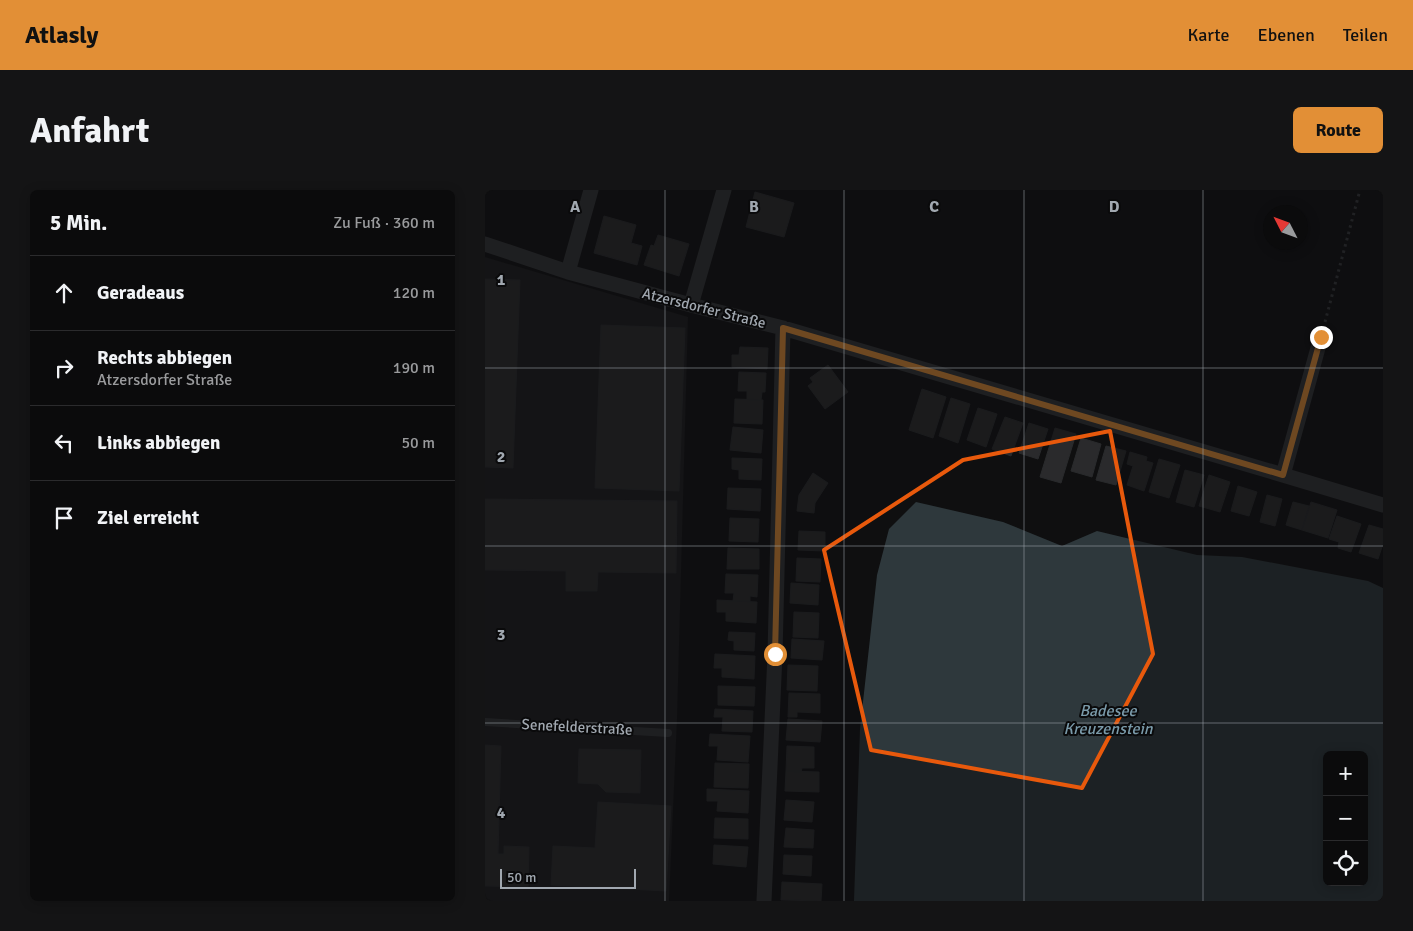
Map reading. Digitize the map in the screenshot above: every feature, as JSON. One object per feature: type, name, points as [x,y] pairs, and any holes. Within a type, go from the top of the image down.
[{"type":"street","points":[[568,272],[591,190]]},
{"type":"street","points":[[691,305],[724,190]]},
{"type":"street","name":"Atzersdorfer Straße","points":[[485,244],[568,272],[783,328],[1383,506]]},
{"type":"street","points":[[765,901],[775,654],[783,328]]},
{"type":"street","points":[[1283,475],[1321,337]]},
{"type":"lane","name":"Senefelderstraße","points":[[485,722],[668,733]]},
{"type":"path","points":[[1321,337],[1360,190]]},
{"type":"highlighted area","points":[[1110,431],[1153,654],[1082,788],[871,750],[824,550],[963,460]]},
{"type":"shaded area","points":[[485,257],[688,317],[677,719],[669,901],[485,901]]},
{"type":"water","name":"Badesee Kreuzenstein","points":[[916,502],[1003,522],[1062,546],[1097,531],[1197,555],[1242,557],[1368,581],[1383,588],[1383,901],[854,901],[860,729],[877,575],[889,529]]},
{"type":"building","points":[[755,192],[794,203],[784,237],[746,227]]},
{"type":"building","points":[[604,216],[636,225],[631,243],[642,246],[637,265],[594,253]]},
{"type":"building","points":[[658,235],[689,244],[679,276],[644,265],[651,245],[654,246]]},
{"type":"building","points":[[485,279],[520,280],[513,468],[485,467]]},
{"type":"building","points":[[601,325],[685,328],[679,491],[595,488]]},
{"type":"building","points":[[740,347],[768,348],[767,369],[732,367],[732,355],[739,355]]},
{"type":"building","points":[[828,365],[848,392],[825,409],[808,386],[813,382],[810,378]]},
{"type":"building","points":[[739,372],[766,373],[765,392],[762,392],[761,400],[747,399],[747,391],[738,391]]},
{"type":"building","points":[[922,389],[946,397],[933,438],[909,430]]},
{"type":"building","points":[[951,398],[970,404],[958,443],[939,436]]},
{"type":"building","points":[[735,399],[763,400],[762,424],[734,423]]},
{"type":"building","points":[[978,408],[997,414],[986,447],[967,440]]},
{"type":"building","points":[[1005,417],[1023,423],[1011,456],[992,449]]},
{"type":"building","points":[[1029,423],[1048,429],[1038,459],[1019,453]]},
{"type":"building","points":[[733,427],[763,430],[761,453],[730,450]]},
{"type":"building","points":[[1055,428],[1076,434],[1061,483],[1040,477]]},
{"type":"building","points":[[1081,438],[1101,444],[1092,477],[1071,471]]},
{"type":"building","points":[[1106,446],[1126,451],[1116,485],[1096,480]]},
{"type":"building","points":[[1130,452],[1147,457],[1146,461],[1153,463],[1144,491],[1127,485],[1133,466],[1127,464]]},
{"type":"building","points":[[732,458],[762,459],[761,480],[739,479],[739,470],[732,469]]},
{"type":"building","points":[[1159,459],[1180,465],[1169,498],[1149,492]]},
{"type":"building","points":[[1185,470],[1204,475],[1194,507],[1176,502]]},
{"type":"building","points":[[813,473],[828,483],[815,503],[814,513],[797,511],[799,495]]},
{"type":"building","points":[[1209,475],[1230,482],[1220,512],[1199,506]]},
{"type":"building","points":[[1238,486],[1257,492],[1249,516],[1231,511]]},
{"type":"building","points":[[728,488],[761,489],[760,511],[727,509]]},
{"type":"building","points":[[1267,495],[1282,499],[1275,526],[1260,522]]},
{"type":"building","points":[[485,499],[677,501],[676,573],[598,572],[597,591],[566,591],[566,571],[485,570]]},
{"type":"building","points":[[1293,502],[1309,506],[1302,530],[1286,525]]},
{"type":"building","points":[[1311,502],[1337,510],[1328,538],[1302,530]]},
{"type":"building","points":[[1337,516],[1361,524],[1351,552],[1338,548],[1339,542],[1329,539]]},
{"type":"building","points":[[730,518],[759,519],[758,542],[729,541]]},
{"type":"building","points":[[1369,525],[1383,529],[1383,544],[1378,559],[1359,553]]},
{"type":"building","points":[[799,531],[825,532],[825,551],[798,550]]},
{"type":"building","points":[[728,548],[759,549],[759,569],[727,569]]},
{"type":"building","points":[[797,558],[821,559],[820,582],[796,581]]},
{"type":"building","points":[[726,574],[758,575],[757,597],[750,596],[750,601],[733,601],[734,593],[725,593]]},
{"type":"building","points":[[791,583],[819,585],[818,605],[790,603]]},
{"type":"building","points":[[717,600],[757,602],[756,623],[726,621],[726,612],[717,612]]},
{"type":"building","points":[[794,612],[819,613],[818,638],[793,637]]},
{"type":"building","points":[[729,632],[755,633],[754,651],[734,650],[734,641],[728,640]]},
{"type":"building","points":[[792,639],[824,641],[822,660],[791,658]]},
{"type":"building","points":[[715,654],[755,656],[754,679],[722,677],[722,668],[714,668]]},
{"type":"building","points":[[788,665],[818,666],[817,691],[787,690]]},
{"type":"building","points":[[718,686],[755,687],[754,706],[718,705]]},
{"type":"building","points":[[789,693],[820,694],[820,713],[797,712],[797,717],[788,717]]},
{"type":"building","points":[[715,709],[753,711],[752,732],[722,731],[723,717],[714,717]]},
{"type":"building","points":[[788,719],[822,721],[820,742],[786,740]]},
{"type":"building","points":[[710,734],[750,736],[748,762],[717,760],[718,746],[709,746]]},
{"type":"building","points":[[485,745],[501,746],[498,854],[504,854],[504,846],[529,847],[528,887],[485,886]]},
{"type":"building","points":[[787,746],[814,747],[814,768],[802,768],[801,772],[786,771]]},
{"type":"building","points":[[579,749],[641,750],[640,793],[606,792],[598,784],[578,783]]},
{"type":"building","points":[[715,763],[749,764],[748,788],[714,787]]},
{"type":"building","points":[[786,771],[819,772],[819,792],[785,791]]},
{"type":"building","points":[[707,789],[749,791],[748,813],[717,811],[718,801],[707,801]]},
{"type":"building","points":[[786,800],[814,802],[812,822],[784,820]]},
{"type":"building","points":[[598,802],[671,806],[666,891],[551,885],[553,846],[595,848]]},
{"type":"building","points":[[715,818],[748,819],[748,839],[714,838]]},
{"type":"building","points":[[786,828],[814,830],[813,848],[784,847]]},
{"type":"building","points":[[714,845],[748,847],[746,867],[713,864]]},
{"type":"building","points":[[784,855],[812,856],[811,876],[783,874]]},
{"type":"building","points":[[782,882],[822,884],[821,901],[781,900]]},
{"type":"route","points":[[775,654],[783,328],[1283,475],[1321,337]]}]
